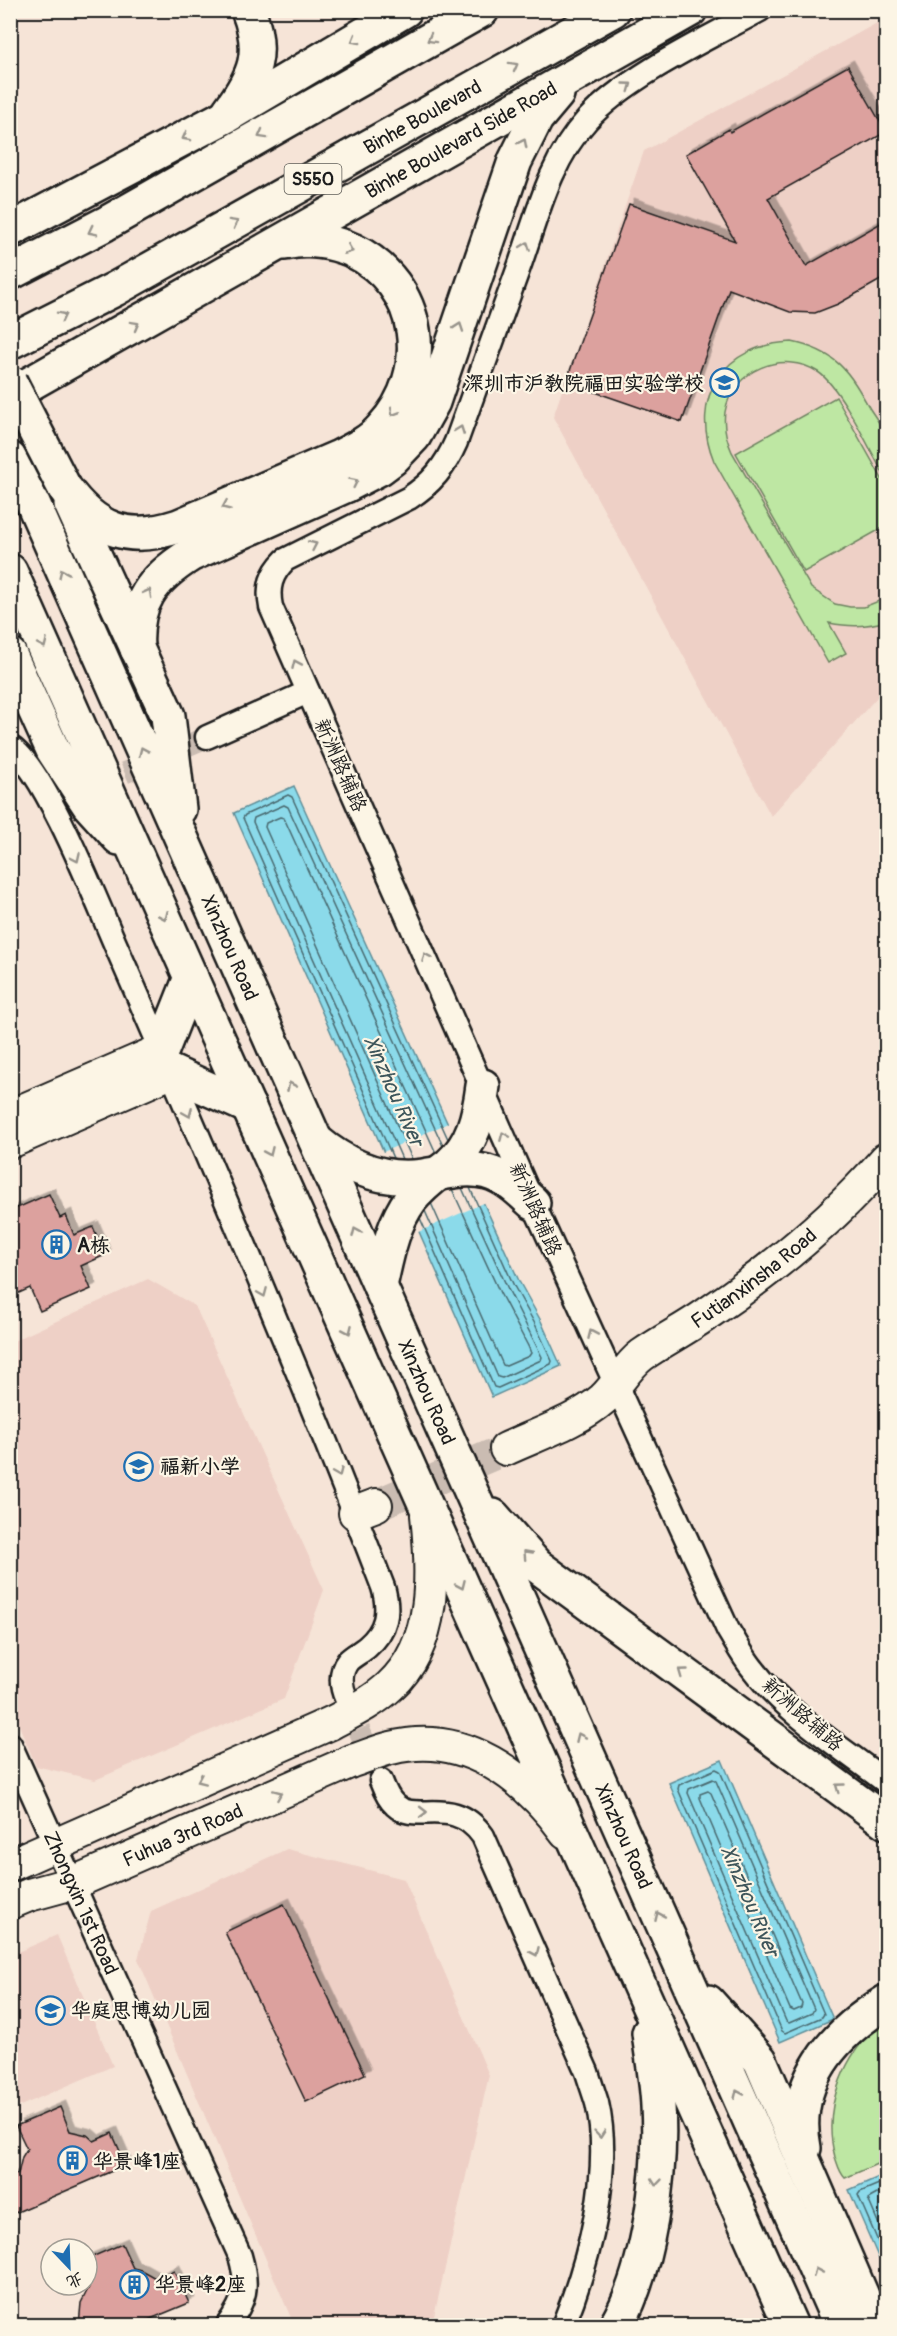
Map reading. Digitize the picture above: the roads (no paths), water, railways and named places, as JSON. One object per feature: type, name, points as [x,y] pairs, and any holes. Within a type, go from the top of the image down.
[{"type":"main road","points":[[226,116],[248,85],[258,52],[248,10]]},
{"type":"main road","points":[[10,230],[226,116],[405,10]]},
{"type":"main road","points":[[10,273],[105,224],[482,10]]},
{"type":"main road","name":"Binhe Boulevard","points":[[10,342],[115,289],[613,10]]},
{"type":"main road","name":"Binhe Boulevard Side Road","points":[[10,394],[572,79],[687,28]]},
{"type":"main road","points":[[137,649],[136,627],[141,608],[150,587],[167,569],[190,555],[364,477],[392,459],[414,436],[433,402],[515,160],[536,119],[551,99],[572,79]]},
{"type":"main road","points":[[64,487],[82,511],[101,523],[132,533],[154,533],[179,526],[337,458],[361,446],[385,425],[403,396],[412,370],[415,351],[412,321],[396,287],[381,268],[347,248],[307,240],[272,248]]},
{"type":"main road","points":[[10,382],[64,487],[168,716],[183,843]]},
{"type":"main road","name":"Xinzhou Road","points":[[10,459],[32,501],[841,2325]]},
{"type":"main road","points":[[10,571],[791,2325]]},
{"type":"main road","points":[[10,655],[53,750]]},
{"type":"main road","points":[[10,711],[34,724],[89,805],[140,863]]},
{"type":"main road","points":[[191,977],[167,1061],[249,1107]]},
{"type":"main road","points":[[380,1286],[395,1228],[404,1209],[425,1183],[462,1152],[477,1122],[483,1086]]},
{"type":"main road","points":[[315,1139],[333,1155],[352,1166],[390,1176],[486,1171],[502,1178],[533,1203]]},
{"type":"main road","points":[[465,1477],[501,1527],[536,1565],[886,1822]]},
{"type":"main road","points":[[687,1978],[760,2060],[874,2325]]},
{"type":"main road","points":[[616,2325],[643,2256],[657,2182],[658,2106],[645,1998]]},
{"type":"main road","points":[[809,2173],[803,2141],[802,2112],[808,2088],[821,2059],[856,2022],[886,2002]]},
{"type":"street","name":"Binhe Boulevard Side Road","points":[[270,582],[275,570],[285,560],[409,498],[427,486],[439,474],[456,442],[550,180],[573,136],[589,117],[629,84],[687,28],[760,10]]},
{"type":"street","name":"新洲路辅路","points":[[270,582],[271,607],[533,1203],[720,1616],[752,1669],[769,1688],[810,1724],[886,1782]]},
{"type":"street","points":[[207,737],[308,692]]},
{"type":"street","points":[[10,747],[22,757],[58,802],[167,1061],[365,1509],[388,1608],[387,1618],[377,1637],[348,1661],[341,1681],[338,1710]]},
{"type":"street","points":[[10,1116],[167,1061]]},
{"type":"street","points":[[10,1142],[167,1061]]},
{"type":"street","name":"Futianxinsha Road","points":[[506,1449],[601,1401],[640,1356],[718,1307],[790,1253],[824,1224],[886,1159]]},
{"type":"street","name":"Futianxinsha Road","points":[[615,1387],[648,1374],[787,1279],[836,1239],[886,1187]]},
{"type":"street","points":[[10,1865],[338,1710],[363,1706],[392,1685],[412,1658],[422,1636],[431,1585],[426,1505]]},
{"type":"street","name":"Zhongxin 1st Road","points":[[10,1744],[240,2256],[245,2274],[245,2292],[238,2309],[226,2325]]},
{"type":"street","name":"Fuhua 3rd Road","points":[[10,1903],[29,1895],[74,1883],[352,1761],[392,1747],[423,1744],[456,1746],[486,1758],[520,1782],[549,1809],[579,1849]]},
{"type":"street","points":[[381,1781],[390,1799],[401,1810],[450,1813],[462,1817],[478,1828],[488,1845],[587,2072],[597,2105],[601,2146],[601,2180],[585,2258],[563,2325]]},
{"type":"street","points":[[879,2325],[886,2322]]},
{"type":"water","name":"Xinzhou River","points":[[294,786],[520,1283],[541,1321],[561,1366],[492,1397],[234,813]]},
{"type":"water","name":"Xinzhou River","points":[[722,1760],[833,2019],[780,2042],[669,1783]]},
{"type":"water","points":[[886,2174],[886,2275],[849,2190]]},
{"type":"tunnel","points":[[64,799],[207,737]]},
{"type":"tunnel","points":[[376,1505],[506,1449]]},
{"type":"tunnel","points":[[346,1699],[381,1781]]},
{"type":"place","name":"深圳市沪教院福田实验学校","points":[[725,383]]},
{"type":"place","name":"A栋","points":[[56,1245]]},
{"type":"place","name":"福新小学","points":[[139,1466]]},
{"type":"place","name":"华庭思博幼儿园","points":[[50,2010]]},
{"type":"place","name":"华景峰1座","points":[[72,2161]]},
{"type":"place","name":"华景峰2座","points":[[134,2284]]}]
